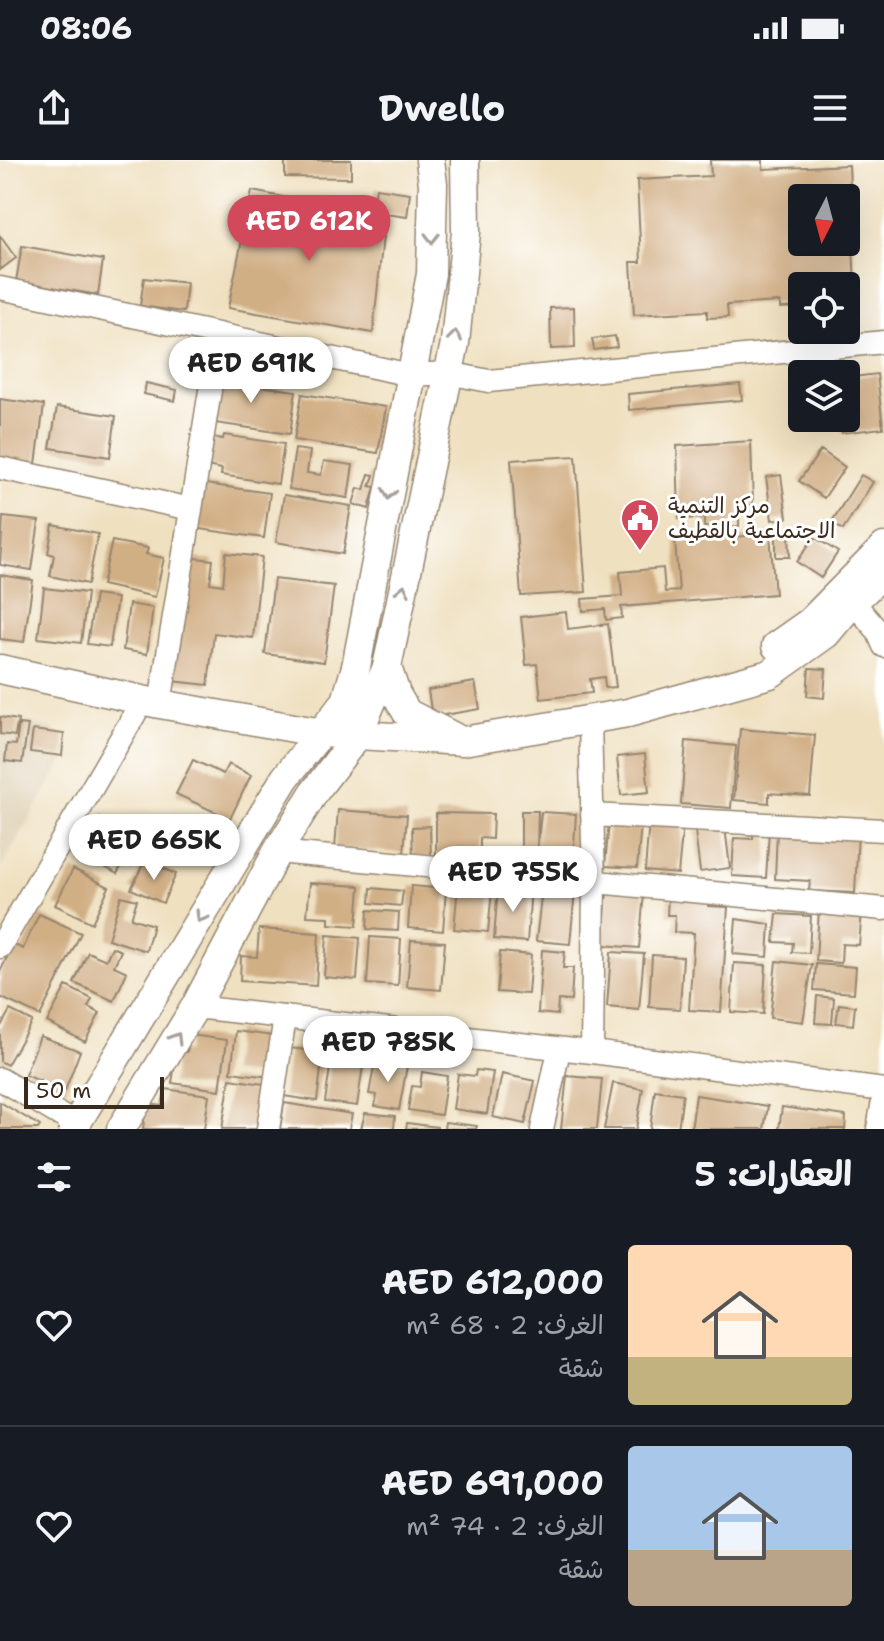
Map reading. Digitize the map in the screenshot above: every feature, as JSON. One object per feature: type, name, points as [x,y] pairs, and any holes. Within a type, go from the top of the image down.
[{"type":"street","points":[[0,1079],[74,1126],[285,778],[346,701],[356,667],[431,274],[433,184],[430,160]]},
{"type":"street","points":[[121,1129],[195,1007],[277,852],[315,791],[357,736],[387,667],[455,343],[466,232],[465,160]]},
{"type":"street","points":[[0,288],[411,375],[448,373],[489,381],[884,342]]},
{"type":"street","points":[[2,940],[151,702],[191,509],[219,334]]},
{"type":"street","points":[[0,468],[191,509]]},
{"type":"street","points":[[738,683],[768,652],[810,622],[884,547]]},
{"type":"street","points":[[0,669],[151,702],[322,733],[463,741],[628,713],[770,674],[826,634],[884,572]]},
{"type":"street","points":[[853,602],[877,630],[884,646]]},
{"type":"street","points":[[387,667],[396,694],[407,713],[463,741]]},
{"type":"street","points":[[590,720],[594,883],[592,1052]]},
{"type":"street","points":[[592,815],[884,830]]},
{"type":"street","points":[[277,852],[884,909]]},
{"type":"street","points":[[195,1007],[592,1052],[884,1093],[878,1129]]},
{"type":"street","points":[[268,1129],[285,1017]]},
{"type":"street","points":[[542,1129],[559,1050]]},
{"type":"shaded area","points":[[0,718],[53,728],[70,749],[0,869]]},
{"type":"building","points":[[285,160],[351,160],[351,178],[285,177]]},
{"type":"building","points":[[710,160],[763,160],[763,169],[849,165],[850,184],[788,184],[788,256],[854,256],[854,272],[788,272],[788,308],[780,308],[780,302],[727,305],[728,317],[707,318],[707,311],[634,315],[631,262],[641,262],[637,180],[711,176]]},
{"type":"building","points":[[376,188],[410,193],[407,217],[372,212]]},
{"type":"building","points":[[252,191],[385,217],[373,333],[228,308]]},
{"type":"building","points":[[0,236],[16,258],[0,270]]},
{"type":"building","points":[[22,246],[103,260],[98,295],[16,281]]},
{"type":"building","points":[[144,278],[187,283],[184,312],[140,306]]},
{"type":"building","points":[[574,307],[575,348],[551,349],[550,308]]},
{"type":"building","points":[[615,336],[617,347],[594,350],[592,339]]},
{"type":"building","points":[[216,374],[246,378],[245,384],[296,391],[290,434],[208,422]]},
{"type":"building","points":[[877,374],[883,428],[860,431],[860,376]]},
{"type":"building","points":[[146,383],[177,390],[175,401],[144,394]]},
{"type":"building","points":[[740,384],[742,400],[629,410],[628,394]]},
{"type":"building","points":[[302,394],[386,407],[378,453],[294,440]]},
{"type":"building","points":[[0,399],[44,405],[36,464],[0,459]]},
{"type":"building","points":[[57,407],[116,416],[110,457],[50,448]]},
{"type":"building","points":[[224,435],[284,444],[278,484],[221,475],[222,469],[200,465],[204,436],[223,439]]},
{"type":"building","points":[[751,441],[753,505],[739,506],[739,526],[704,527],[704,518],[679,519],[677,446]]},
{"type":"building","points":[[295,449],[310,451],[307,473],[321,475],[324,461],[353,465],[348,498],[289,489]]},
{"type":"building","points":[[821,450],[845,467],[824,498],[799,481]]},
{"type":"building","points":[[576,456],[586,592],[521,596],[511,460]]},
{"type":"building","points":[[369,474],[374,475],[370,486],[375,487],[369,509],[353,504],[358,488],[364,490]]},
{"type":"building","points":[[781,475],[787,518],[772,520],[766,477]]},
{"type":"building","points":[[861,475],[873,482],[843,530],[831,523]]},
{"type":"building","points":[[198,483],[270,493],[264,538],[192,528]]},
{"type":"building","points":[[284,495],[351,506],[343,554],[276,542]]},
{"type":"building","points":[[3,517],[39,521],[32,570],[0,565]]},
{"type":"building","points":[[53,525],[98,534],[88,584],[50,576],[54,555],[48,553]]},
{"type":"building","points":[[770,534],[775,594],[621,607],[622,618],[606,620],[605,609],[583,611],[582,599],[622,596],[620,572],[663,568],[665,592],[679,591],[675,542]]},
{"type":"building","points":[[776,535],[789,535],[790,557],[776,557]]},
{"type":"building","points":[[814,537],[838,552],[821,578],[797,562]]},
{"type":"building","points":[[112,541],[148,548],[146,554],[164,558],[155,597],[102,585]]},
{"type":"building","points":[[226,553],[262,557],[253,638],[214,633],[208,685],[172,681],[186,557],[213,560],[210,583],[223,585]]},
{"type":"building","points":[[0,575],[33,580],[24,642],[0,639]]},
{"type":"building","points":[[274,579],[334,586],[324,662],[265,654]]},
{"type":"building","points":[[44,588],[87,593],[81,643],[38,638]]},
{"type":"building","points":[[95,595],[117,598],[110,647],[87,644]]},
{"type":"building","points":[[129,604],[153,608],[147,654],[123,650]]},
{"type":"building","points":[[566,612],[568,629],[608,624],[616,687],[605,688],[604,677],[590,679],[592,693],[541,699],[537,664],[526,665],[521,617]]},
{"type":"building","points":[[809,668],[826,669],[824,698],[807,696]]},
{"type":"building","points":[[475,682],[480,709],[432,717],[428,690]]},
{"type":"building","points":[[0,717],[18,720],[15,736],[0,734]]},
{"type":"building","points":[[19,724],[28,725],[22,763],[5,761],[7,744],[16,745]]},
{"type":"building","points":[[740,729],[815,735],[810,796],[769,793],[769,803],[734,800]]},
{"type":"building","points":[[33,730],[64,734],[62,756],[30,752]]},
{"type":"building","points":[[686,741],[736,746],[731,808],[681,804]]},
{"type":"building","points":[[645,754],[649,792],[621,795],[617,757]]},
{"type":"building","points":[[193,760],[223,774],[228,764],[251,775],[230,819],[176,794]]},
{"type":"building","points":[[338,810],[407,815],[404,853],[335,848]]},
{"type":"building","points":[[521,811],[538,811],[537,851],[541,812],[576,814],[573,861],[537,859],[537,867],[521,866]]},
{"type":"building","points":[[436,813],[493,814],[492,839],[480,838],[480,856],[436,856]]},
{"type":"building","points":[[100,818],[137,838],[117,874],[80,853]]},
{"type":"building","points":[[609,821],[641,824],[637,868],[605,866]]},
{"type":"building","points":[[649,821],[683,824],[678,874],[645,871]]},
{"type":"building","points":[[430,826],[431,857],[413,858],[412,827]]},
{"type":"building","points":[[725,827],[730,868],[700,872],[695,831]]},
{"type":"building","points":[[753,829],[769,830],[766,878],[732,876],[734,838],[753,839]]},
{"type":"building","points":[[777,830],[858,831],[855,893],[809,891],[810,881],[775,879]]},
{"type":"building","points":[[145,860],[176,874],[163,903],[131,889]]},
{"type":"building","points":[[73,869],[109,887],[92,923],[55,905]]},
{"type":"building","points":[[310,883],[360,886],[357,926],[329,924],[329,917],[307,916]]},
{"type":"building","points":[[411,886],[446,889],[443,931],[408,928]]},
{"type":"building","points":[[458,886],[492,889],[488,932],[454,929]]},
{"type":"building","points":[[498,886],[531,888],[527,942],[494,939]]},
{"type":"building","points":[[371,888],[403,891],[401,906],[370,903]]},
{"type":"building","points":[[542,888],[575,891],[570,944],[536,941]]},
{"type":"building","points":[[607,890],[644,893],[639,948],[603,945]]},
{"type":"building","points":[[709,893],[708,906],[728,907],[721,1012],[689,1010],[694,933],[674,932],[675,915],[667,915],[668,897]]},
{"type":"building","points":[[121,896],[137,900],[131,918],[153,925],[146,951],[108,939]]},
{"type":"building","points":[[819,908],[862,911],[859,945],[842,944],[841,963],[816,961]]},
{"type":"building","points":[[368,910],[399,912],[398,931],[367,929]]},
{"type":"building","points":[[39,914],[81,933],[40,1016],[0,997],[0,972],[13,944],[23,949]]},
{"type":"building","points":[[777,914],[811,916],[809,953],[792,952],[793,943],[774,942]]},
{"type":"building","points":[[736,919],[770,924],[768,957],[733,954]]},
{"type":"building","points":[[259,929],[319,933],[316,986],[240,981],[241,956],[257,957]]},
{"type":"building","points":[[327,935],[360,938],[357,980],[324,977]]},
{"type":"building","points":[[370,937],[401,939],[398,986],[367,984]]},
{"type":"building","points":[[411,940],[445,942],[441,990],[407,987]]},
{"type":"building","points":[[112,947],[121,951],[114,966],[127,972],[114,1001],[74,983],[88,952],[106,960]]},
{"type":"building","points":[[542,950],[565,952],[563,968],[573,968],[571,1001],[558,1000],[557,1015],[538,1013]]},
{"type":"building","points":[[500,952],[531,955],[528,994],[497,992]]},
{"type":"building","points":[[611,952],[644,954],[639,1010],[607,1007]]},
{"type":"building","points":[[652,955],[683,957],[680,1009],[649,1007]]},
{"type":"building","points":[[776,961],[812,965],[803,1022],[770,1018]]},
{"type":"building","points":[[734,963],[766,965],[763,1014],[731,1012]]},
{"type":"building","points":[[816,964],[856,967],[854,993],[814,990]]},
{"type":"building","points":[[66,986],[92,999],[88,1007],[100,1013],[85,1042],[47,1022]]},
{"type":"building","points":[[817,996],[834,998],[832,1024],[815,1023]]},
{"type":"building","points":[[839,1004],[855,1006],[853,1025],[836,1023]]},
{"type":"building","points":[[10,1010],[32,1021],[7,1065],[0,1061],[0,1028]]},
{"type":"building","points":[[236,1031],[274,1036],[269,1077],[231,1072]]},
{"type":"building","points":[[190,1035],[227,1040],[220,1090],[172,1083],[177,1050],[187,1052]]},
{"type":"building","points":[[40,1036],[80,1051],[65,1091],[25,1075]]},
{"type":"building","points":[[289,1048],[323,1052],[317,1101],[283,1096]]},
{"type":"building","points":[[332,1054],[364,1059],[357,1106],[325,1102]]},
{"type":"building","points":[[375,1061],[407,1066],[399,1110],[375,1106],[377,1095],[369,1094]]},
{"type":"building","points":[[476,1070],[493,1072],[487,1114],[453,1109],[458,1074],[475,1076]]},
{"type":"building","points":[[422,1072],[447,1076],[441,1115],[408,1110],[412,1086],[420,1087]]},
{"type":"building","points":[[502,1074],[535,1081],[525,1124],[493,1117]]},
{"type":"building","points":[[567,1076],[602,1079],[597,1129],[561,1129]]},
{"type":"building","points":[[230,1079],[264,1084],[258,1129],[222,1129]]},
{"type":"building","points":[[613,1083],[643,1089],[636,1129],[604,1129]]},
{"type":"building","points":[[165,1089],[209,1095],[204,1129],[143,1129],[146,1104],[162,1106]]},
{"type":"building","points":[[655,1090],[683,1094],[678,1129],[650,1129]]},
{"type":"building","points":[[696,1095],[768,1106],[764,1129],[691,1129]]},
{"type":"building","points":[[0,1102],[40,1126],[38,1129],[0,1129]]},
{"type":"building","points":[[284,1103],[352,1114],[349,1129],[280,1129]]},
{"type":"building","points":[[782,1107],[846,1116],[845,1129],[779,1129]]},
{"type":"building","points":[[365,1113],[395,1116],[394,1129],[361,1129]]},
{"type":"building","points":[[445,1122],[477,1126],[476,1129],[444,1129]]},
{"type":"building","points":[[407,1123],[437,1127],[437,1129],[406,1129]]},
{"type":"place","name":"مركز التنمية الاجتماعية بالقطيف","points":[[640,552]]}]
